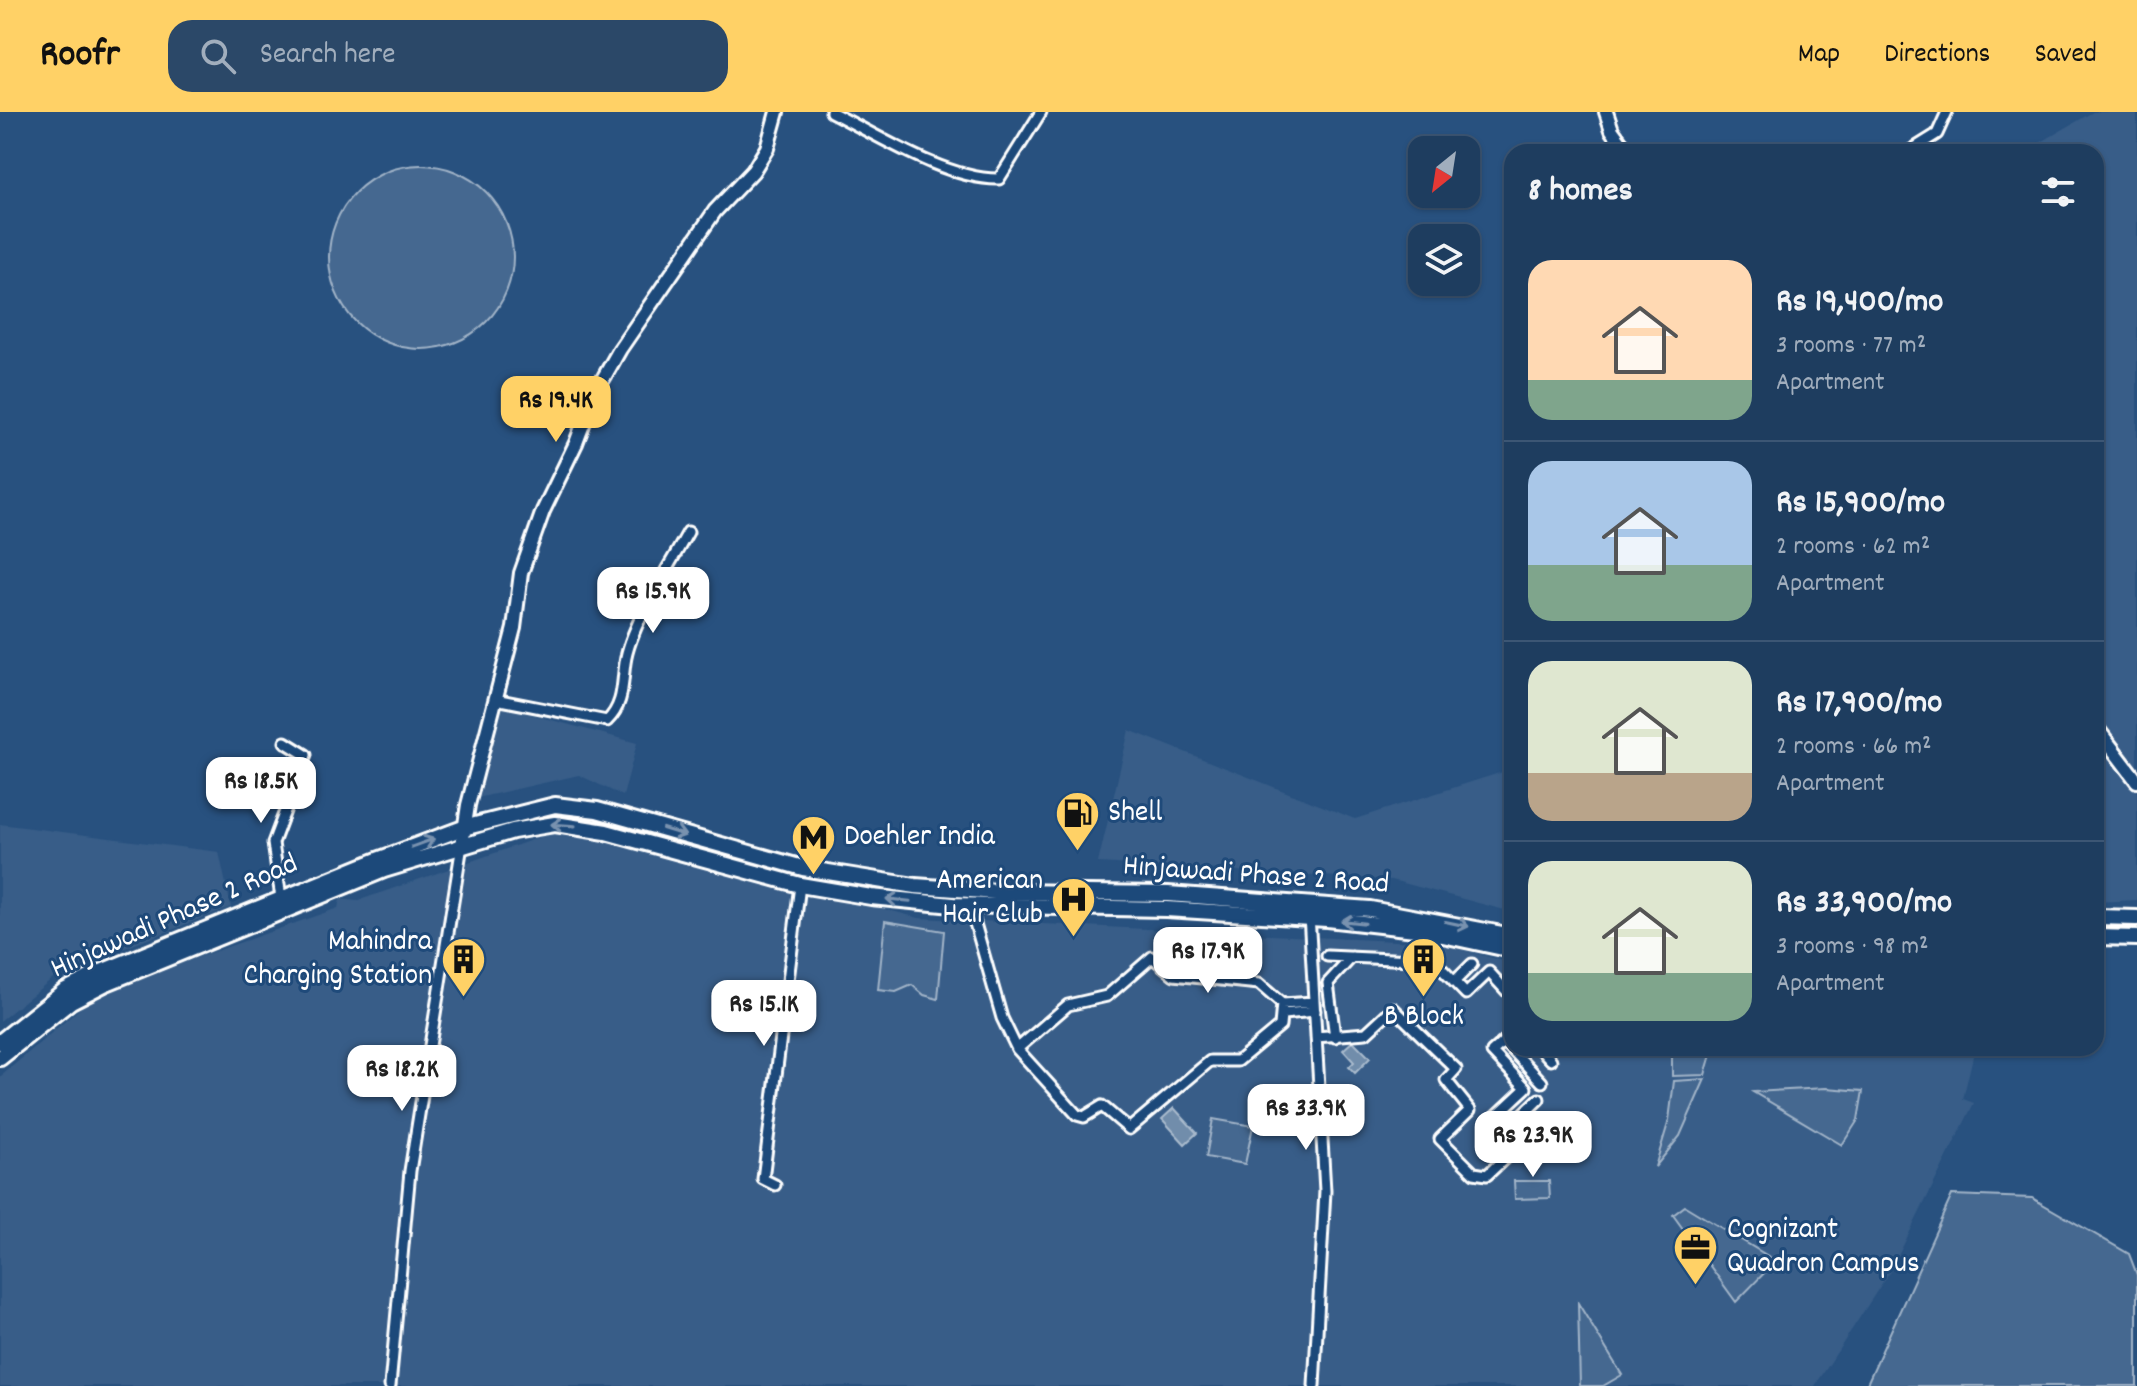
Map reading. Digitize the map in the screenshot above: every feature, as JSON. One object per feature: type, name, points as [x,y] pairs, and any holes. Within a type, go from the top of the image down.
[{"type":"main road","name":"Hinjawadi Phase 2 Road","points":[[0,1042],[43,1007],[281,898],[463,828],[555,805],[576,807],[803,868],[954,890],[1155,893],[1309,911],[1504,948]]},
{"type":"main road","name":"Hinjawadi Phase 2 Road","points":[[0,1058],[91,984],[384,870],[535,826],[580,827],[800,885],[891,900],[970,906],[1398,913],[1504,934]]},
{"type":"main road","points":[[800,885],[803,868]]},
{"type":"main road","points":[[2104,917],[2137,918]]},
{"type":"main road","points":[[2104,937],[2137,938]]},
{"type":"street","points":[[390,1386],[410,1171],[463,828],[514,628],[521,573],[543,511],[576,443],[594,395],[620,349],[715,211],[753,171],[767,148],[777,112]]},
{"type":"street","points":[[831,112],[934,163],[985,179],[999,179],[1041,112]]},
{"type":"street","points":[[1606,112],[1612,130],[1622,144]]},
{"type":"street","points":[[1921,144],[1937,134],[1947,112]]},
{"type":"street","points":[[495,699],[607,721],[614,714],[624,686],[630,642],[688,532]]},
{"type":"street","points":[[2104,738],[2137,781]]},
{"type":"street","points":[[281,898],[273,843],[306,755],[285,742]]},
{"type":"street","points":[[775,1185],[763,1179],[800,885]]},
{"type":"street","points":[[970,906],[1002,1018],[1017,1049],[1077,1115],[1084,1117],[1102,1106],[1128,1129],[1213,1059],[1238,1061],[1280,1026],[1282,1009],[1259,984],[1174,975],[1152,957],[1107,996],[1068,1005],[1017,1049]]},
{"type":"street","points":[[1309,911],[1325,1191],[1314,1386]]},
{"type":"street","points":[[1335,1037],[1327,954],[1434,961],[1466,994],[1489,972],[1504,986]]},
{"type":"street","points":[[1328,983],[1352,957]]},
{"type":"street","points":[[1454,982],[1472,964]]},
{"type":"street","points":[[1282,1009],[1315,1007]]},
{"type":"street","points":[[1316,1037],[1366,1033],[1393,1008],[1456,1069],[1446,1080],[1470,1110],[1440,1139],[1474,1173],[1487,1175],[1543,1122]]},
{"type":"street","points":[[1504,1041],[1492,1052],[1526,1088],[1496,1116],[1535,1162],[1548,1149]]},
{"type":"street","points":[[1518,1056],[1542,1082]]},
{"type":"street","points":[[1547,1056],[1551,1060]]},
{"type":"street","points":[[1508,1129],[1539,1099]]},
{"type":"shaded area","points":[[2093,112],[2137,112],[2137,900],[2104,902],[2104,144],[2038,144]]},
{"type":"shaded area","points":[[421,165],[456,172],[486,192],[506,222],[513,257],[506,292],[486,322],[456,342],[421,349],[386,342],[356,322],[336,292],[329,257],[336,222],[356,192],[386,172]]},
{"type":"shaded area","points":[[496,705],[637,743],[623,796],[579,775],[473,799]]},
{"type":"shaded area","points":[[1129,730],[1355,819],[1504,772],[1504,910],[1392,880],[1098,863]]},
{"type":"shaded area","points":[[0,824],[219,852],[231,907],[58,974],[0,1021]]},
{"type":"shaded area","points":[[569,827],[919,918],[1437,943],[1504,961],[1504,1056],[1973,1056],[1963,1099],[1974,1103],[1892,1268],[1815,1386],[0,1386],[0,1077],[99,992],[338,908],[340,899],[357,901]]},
{"type":"shaded area","points":[[885,921],[944,931],[938,999],[924,995],[912,985],[896,992],[878,990]]},
{"type":"shaded area","points":[[1353,1041],[1370,1058],[1355,1073],[1349,1067],[1354,1062],[1343,1050]]},
{"type":"shaded area","points":[[1672,1056],[1711,1056],[1705,1075],[1672,1076]]},
{"type":"shaded area","points":[[1705,1079],[1680,1136],[1655,1167],[1669,1120],[1674,1081]]},
{"type":"shaded area","points":[[1826,1088],[1863,1091],[1858,1120],[1842,1145],[1753,1092]]},
{"type":"shaded area","points":[[1174,1108],[1197,1133],[1185,1144],[1162,1119]]},
{"type":"shaded area","points":[[1213,1119],[1253,1126],[1245,1164],[1206,1157]]},
{"type":"shaded area","points":[[1514,1181],[1549,1181],[1550,1198],[1515,1199]]},
{"type":"shaded area","points":[[1952,1195],[2032,1198],[2129,1254],[2137,1275],[2137,1386],[1866,1386]]},
{"type":"shaded area","points":[[1685,1206],[1776,1261],[1736,1302],[1673,1215]]},
{"type":"shaded area","points":[[1578,1303],[1622,1375],[1603,1386],[1580,1386]]},
{"type":"place","name":"Shell","points":[[1077,853]]},
{"type":"place","name":"Doehler India","points":[[813,877]]},
{"type":"place","name":"American Hair Club","points":[[1074,938]]},
{"type":"place","name":"Mahindra Charging Station","points":[[463,999]]},
{"type":"place","name":"B Block","points":[[1424,999]]},
{"type":"place","name":"Cognizant Quadron Campus","points":[[1696,1287]]}]
